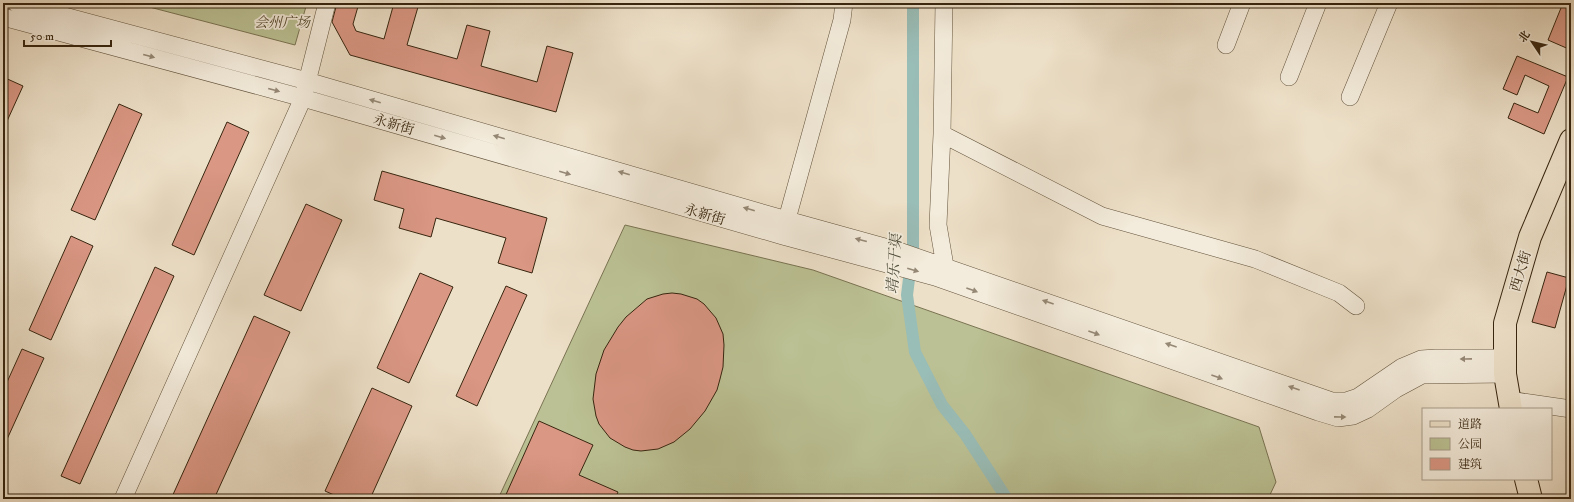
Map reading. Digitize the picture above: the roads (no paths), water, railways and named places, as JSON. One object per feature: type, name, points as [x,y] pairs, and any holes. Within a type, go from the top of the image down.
[{"type":"main road","name":"西大街","points":[[1510,404],[1505,366],[1505,323],[1530,237],[1571,140]]},
{"type":"main road","points":[[1526,480],[1531,499]]},
{"type":"street","name":"永新街","points":[[16,3],[307,81],[785,228]]},
{"type":"street","points":[[123,499],[304,98],[327,3]]},
{"type":"street","points":[[844,3],[842,20],[785,228],[939,269],[1332,401],[1346,401],[1358,397],[1402,367],[1421,359],[1436,358],[1505,366]]},
{"type":"street","points":[[939,269],[938,225],[942,134],[944,3]]},
{"type":"street","points":[[1226,45],[1242,3]]},
{"type":"street","points":[[1289,77],[1318,3]]},
{"type":"street","points":[[1350,97],[1389,3]]},
{"type":"street","name":"永新街","points":[[3,17],[785,228]]},
{"type":"street","points":[[942,134],[1102,216],[1255,259],[1339,293],[1356,306]]},
{"type":"street","points":[[1510,404],[1571,409]]},
{"type":"waterway","name":"靖乐干渠","points":[[913,3],[913,247],[907,295],[915,352],[942,405],[965,434],[1007,499]]},
{"type":"park label","name":"会州广场","points":[[282,22]]}]
